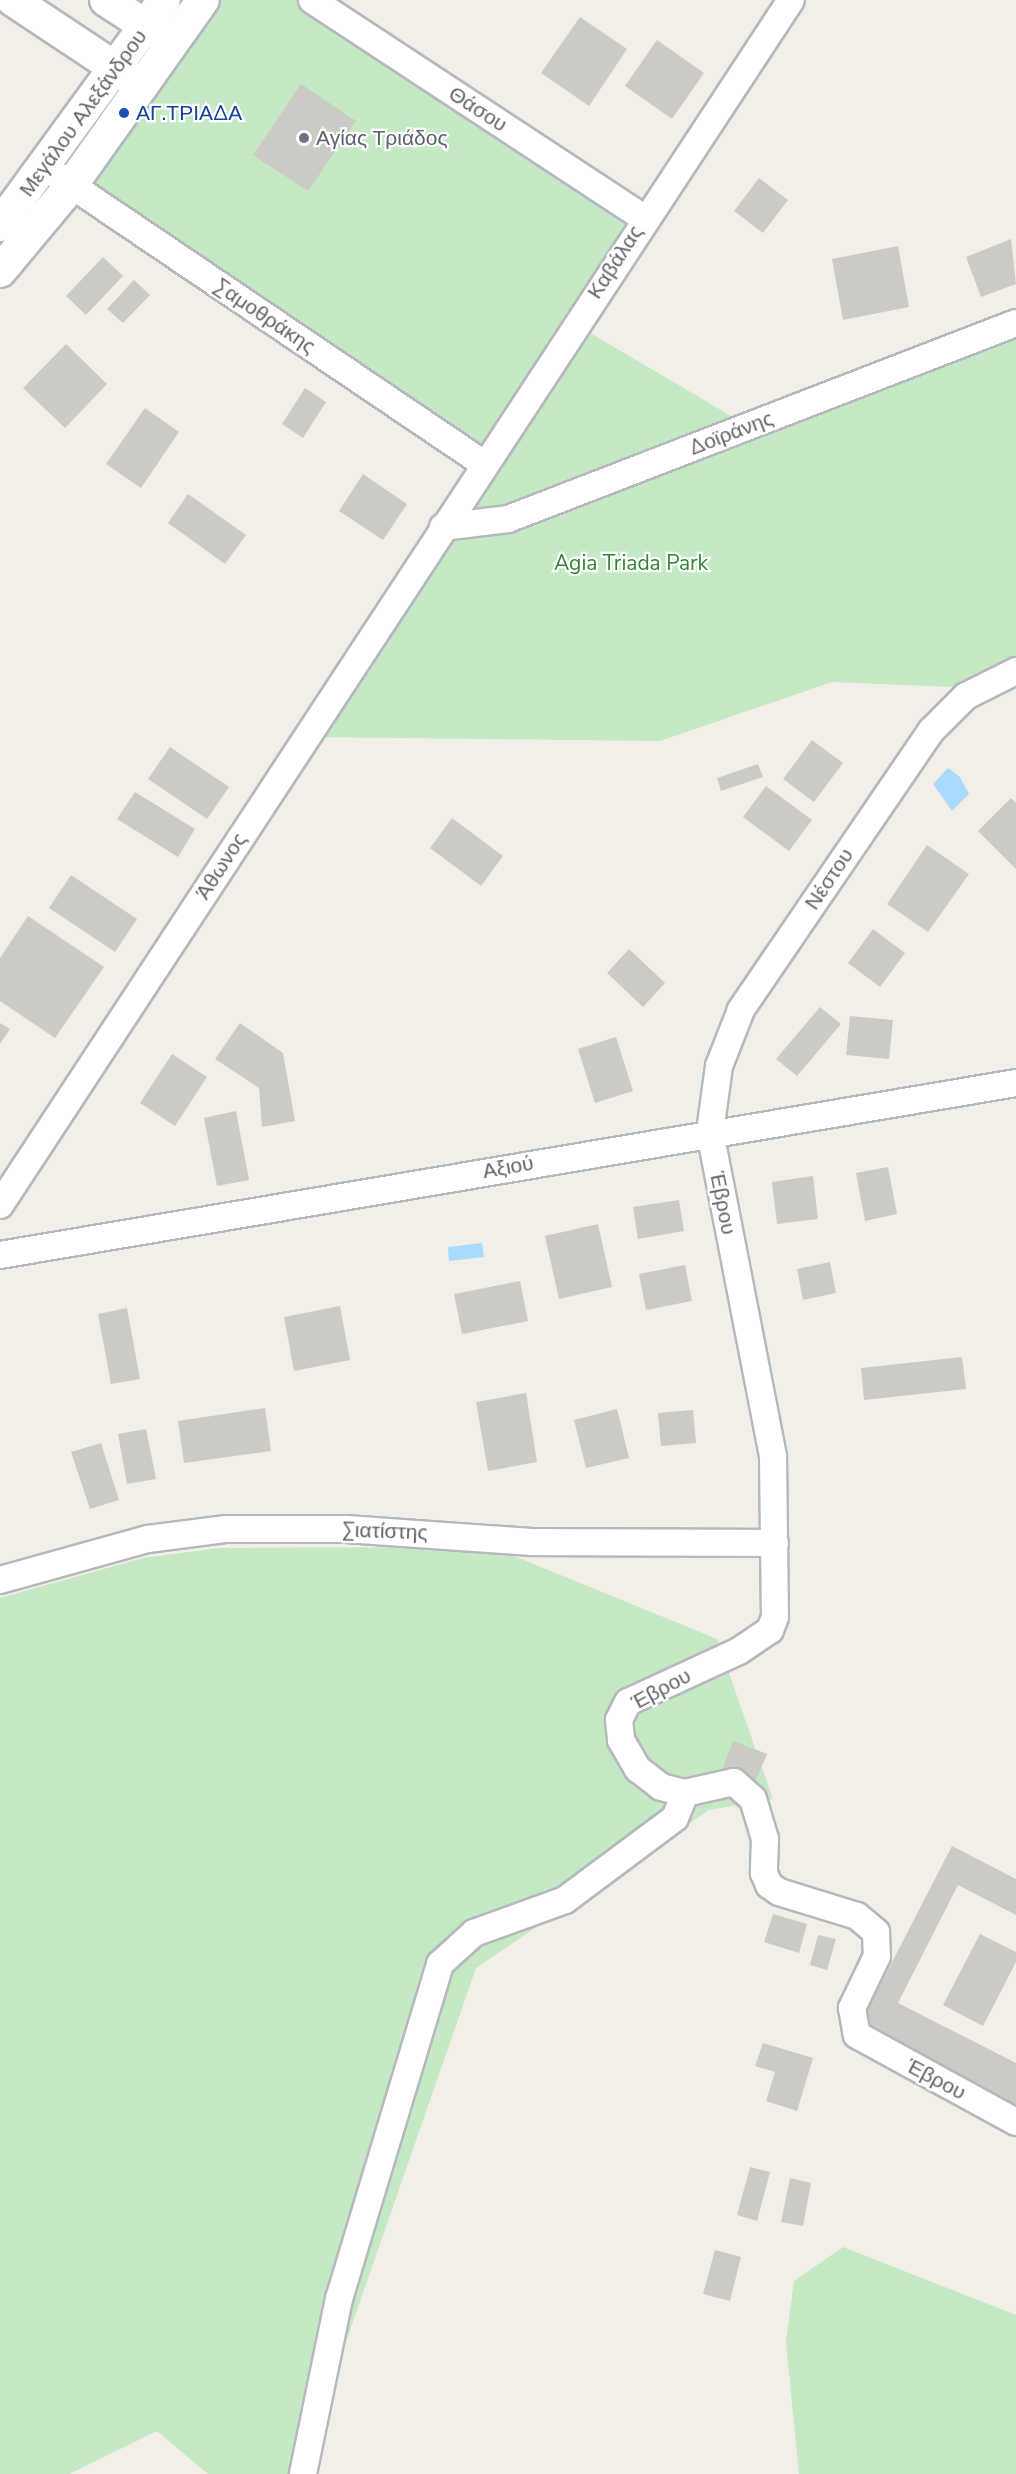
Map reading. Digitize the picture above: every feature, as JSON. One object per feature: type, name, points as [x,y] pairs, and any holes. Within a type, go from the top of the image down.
[{"type":"street","points":[[13,0],[143,86]]},
{"type":"street","points":[[106,0],[172,43]]},
{"type":"street","name":"Μεγάλου Αλεξάνδρου","points":[[0,225],[46,168],[164,0]]},
{"type":"street","name":"Μεγάλου Αλεξάνδρου","points":[[0,271],[70,187],[203,0]]},
{"type":"street","name":"Θάσου","points":[[312,0],[644,218]]},
{"type":"street","name":"Καβάλας","points":[[443,527],[644,218],[791,0]]},
{"type":"street","name":"Σαμοθράκης","points":[[46,168],[70,187],[484,464]]},
{"type":"street","name":"Δοϊράνης","points":[[443,527],[508,519],[1016,322]]},
{"type":"street","name":"Άθωνος","points":[[0,1205],[443,527]]},
{"type":"street","name":"Νέστου","points":[[710,1131],[718,1066],[741,1010],[940,719],[979,688],[1016,671]]},
{"type":"street","name":"Αξιού","points":[[0,1256],[710,1131],[1016,1083]]},
{"type":"street","name":"Έβρου","points":[[710,1131],[773,1457],[777,1589],[770,1630],[739,1651],[628,1702],[619,1720],[621,1740],[638,1769],[661,1787],[685,1793],[734,1782],[753,1799],[765,1839],[764,1874],[769,1885],[779,1892],[857,1916],[876,1932],[877,1956],[852,2008],[857,2035],[1016,2122]]},
{"type":"street","name":"Σιατίστης","points":[[0,1580],[148,1539],[226,1529],[370,1530],[532,1542],[775,1543]]},
{"type":"street","points":[[303,2474],[339,2299],[440,1964],[474,1933],[565,1900],[675,1818],[685,1793]]},
{"type":"green space","name":"Agia Triada Park","points":[[203,0],[313,0],[644,218],[575,324],[748,426],[1016,322],[1016,672],[979,688],[832,682],[660,741],[305,737],[484,464],[70,187]]},
{"type":"green space","points":[[492,1547],[717,1639],[773,1799],[709,1810],[476,1968],[300,2474],[208,2474],[157,2431],[69,2474],[0,2474],[0,1598],[143,1558],[219,1548]]},
{"type":"green space","points":[[843,2247],[1016,2315],[1016,2474],[799,2474],[786,2342],[794,2281]]},
{"type":"water","points":[[948,768],[960,777],[969,794],[952,811],[933,784]]},
{"type":"water","points":[[482,1243],[484,1257],[449,1261],[448,1247]]},
{"type":"building","points":[[580,17],[627,49],[589,106],[541,73]]},
{"type":"building","points":[[657,40],[704,73],[672,119],[625,86]]},
{"type":"building","name":"Αγίας Τριάδος","points":[[301,84],[356,121],[308,191],[253,155]]},
{"type":"building","points":[[759,178],[788,200],[763,233],[734,211]]},
{"type":"building","points":[[1011,239],[1016,284],[981,297],[966,257]]},
{"type":"building","points":[[898,246],[909,307],[843,320],[832,259]]},
{"type":"building","points":[[103,257],[123,276],[86,315],[66,296]]},
{"type":"building","points":[[134,280],[150,295],[123,323],[107,309]]},
{"type":"building","points":[[66,344],[107,384],[65,428],[23,388]]},
{"type":"building","points":[[305,388],[326,402],[303,438],[282,424]]},
{"type":"building","points":[[145,408],[179,432],[141,488],[106,464]]},
{"type":"building","points":[[363,474],[407,504],[383,540],[339,511]]},
{"type":"building","points":[[188,494],[246,535],[225,564],[168,523]]},
{"type":"building","points":[[812,740],[843,763],[814,802],[783,779]]},
{"type":"building","points":[[170,747],[229,787],[207,819],[148,779]]},
{"type":"building","points":[[758,764],[763,777],[721,791],[717,778]]},
{"type":"building","points":[[766,786],[812,820],[789,851],[743,817]]},
{"type":"building","points":[[135,792],[195,829],[178,857],[117,819]]},
{"type":"building","points":[[1011,798],[1016,803],[1016,869],[978,831]]},
{"type":"building","points":[[452,818],[503,856],[481,886],[430,848]]},
{"type":"building","points":[[927,845],[969,874],[928,932],[887,904]]},
{"type":"building","points":[[71,875],[137,919],[115,952],[49,908]]},
{"type":"building","points":[[28,916],[104,967],[55,1038],[0,1001],[0,958]]},
{"type":"building","points":[[873,929],[905,953],[880,987],[848,963]]},
{"type":"building","points":[[629,949],[665,983],[643,1007],[607,973]]},
{"type":"building","points":[[820,1007],[841,1024],[797,1076],[776,1059]]},
{"type":"building","points":[[850,1016],[893,1020],[889,1059],[846,1055]]},
{"type":"building","points":[[0,1023],[10,1029],[0,1044]]},
{"type":"building","points":[[240,1023],[283,1053],[295,1121],[262,1127],[259,1088],[215,1059]]},
{"type":"building","points":[[616,1037],[633,1091],[595,1103],[578,1049]]},
{"type":"building","points":[[172,1054],[207,1077],[175,1126],[140,1103]]},
{"type":"building","points":[[236,1111],[249,1180],[217,1186],[204,1118]]},
{"type":"building","points":[[888,1167],[897,1214],[865,1221],[856,1173]]},
{"type":"building","points":[[813,1176],[818,1219],[777,1224],[772,1182]]},
{"type":"building","points":[[679,1200],[684,1231],[638,1239],[633,1207]]},
{"type":"building","points":[[598,1224],[612,1287],[559,1299],[545,1236]]},
{"type":"building","points":[[830,1262],[836,1293],[803,1300],[797,1269]]},
{"type":"building","points":[[685,1265],[692,1301],[646,1310],[639,1274]]},
{"type":"building","points":[[520,1281],[528,1321],[462,1334],[454,1294]]},
{"type":"building","points":[[340,1306],[350,1360],[294,1371],[284,1317]]},
{"type":"building","points":[[127,1308],[140,1379],[111,1384],[98,1314]]},
{"type":"building","points":[[962,1357],[966,1389],[864,1400],[861,1368]]},
{"type":"building","points":[[526,1393],[537,1462],[488,1471],[476,1402]]},
{"type":"building","points":[[265,1408],[271,1451],[184,1463],[178,1421]]},
{"type":"building","points":[[617,1409],[629,1458],[586,1468],[574,1420]]},
{"type":"building","points":[[693,1410],[696,1443],[661,1446],[658,1413]]},
{"type":"building","points":[[146,1429],[156,1479],[127,1484],[118,1434]]},
{"type":"building","points":[[101,1443],[119,1500],[90,1509],[71,1452]]},
{"type":"building","points":[[733,1741],[767,1754],[756,1780],[723,1767]]},
{"type":"building","points":[[952,1846],[1016,1879],[1016,1915],[958,1885],[898,2003],[1016,2063],[1016,2105],[860,2024]]},
{"type":"building","points":[[773,1914],[807,1924],[799,1953],[764,1942]]},
{"type":"building","points":[[980,1934],[1016,1952],[1016,1962],[983,2026],[943,2005]]},
{"type":"building","points":[[818,1935],[836,1939],[827,1970],[810,1965]]},
{"type":"building","points":[[763,2043],[813,2058],[797,2111],[766,2101],[775,2072],[755,2066]]},
{"type":"building","points":[[750,2167],[770,2172],[757,2221],[737,2215]]},
{"type":"building","points":[[790,2178],[811,2183],[803,2226],[781,2222]]},
{"type":"building","points":[[715,2250],[741,2257],[730,2301],[703,2294]]},
{"type":"place","name":"ΑΓ.ΤΡΙΑΔΑ","points":[[124,113]]},
{"type":"place","name":"Αγίας Τριάδος","points":[[304,138]]}]
